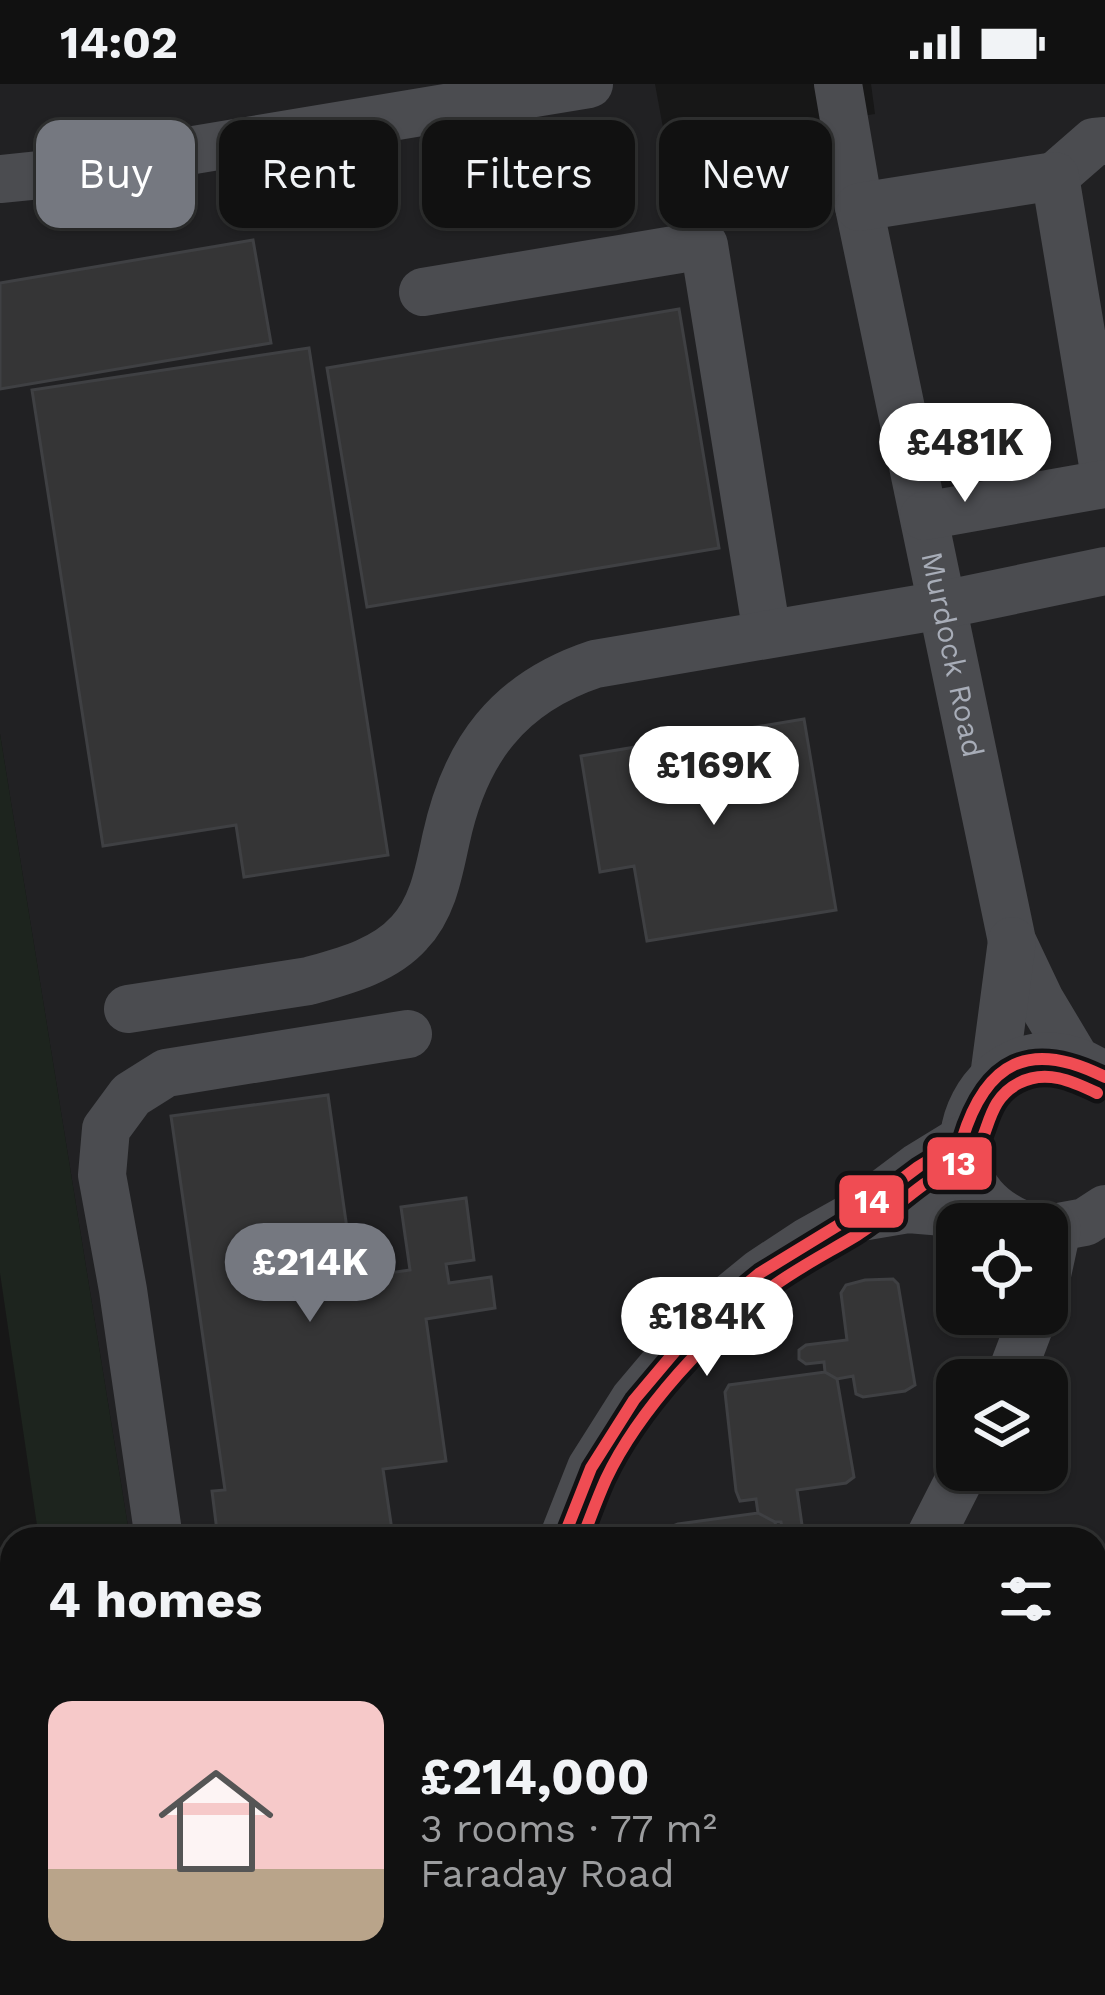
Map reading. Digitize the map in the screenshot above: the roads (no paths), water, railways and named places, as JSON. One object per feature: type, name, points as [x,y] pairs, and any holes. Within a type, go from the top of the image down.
[{"type":"street","points":[[0,179],[589,84]]},
{"type":"street","name":"Murdock Road","points":[[838,84],[859,207],[1012,941],[1040,1000],[1091,1069]]},
{"type":"street","points":[[859,207],[1055,176],[1094,142],[1105,141]]},
{"type":"street","points":[[924,516],[1105,481],[1055,176]]},
{"type":"street","points":[[423,292],[704,245],[766,634]]},
{"type":"street","points":[[128,1009],[309,981],[391,949],[424,914],[456,797],[480,748],[519,704],[568,674],[595,664],[942,605],[1105,571]]},
{"type":"street","name":"Murdock Road","points":[[994,1077],[1012,941]]},
{"type":"street","points":[[157,1527],[102,1175],[106,1129],[131,1095],[166,1073],[408,1034]]},
{"type":"street","points":[[987,1203],[973,1184],[962,1140],[977,1095],[994,1077],[1037,1058],[1062,1058],[1091,1069]]},
{"type":"street","points":[[568,1527],[591,1468],[634,1400],[699,1323],[760,1273],[962,1140]]},
{"type":"street","points":[[850,1218],[908,1209],[936,1215]]},
{"type":"street","points":[[1068,1226],[1105,1209]]},
{"type":"street","points":[[935,1527],[953,1491]]}]
